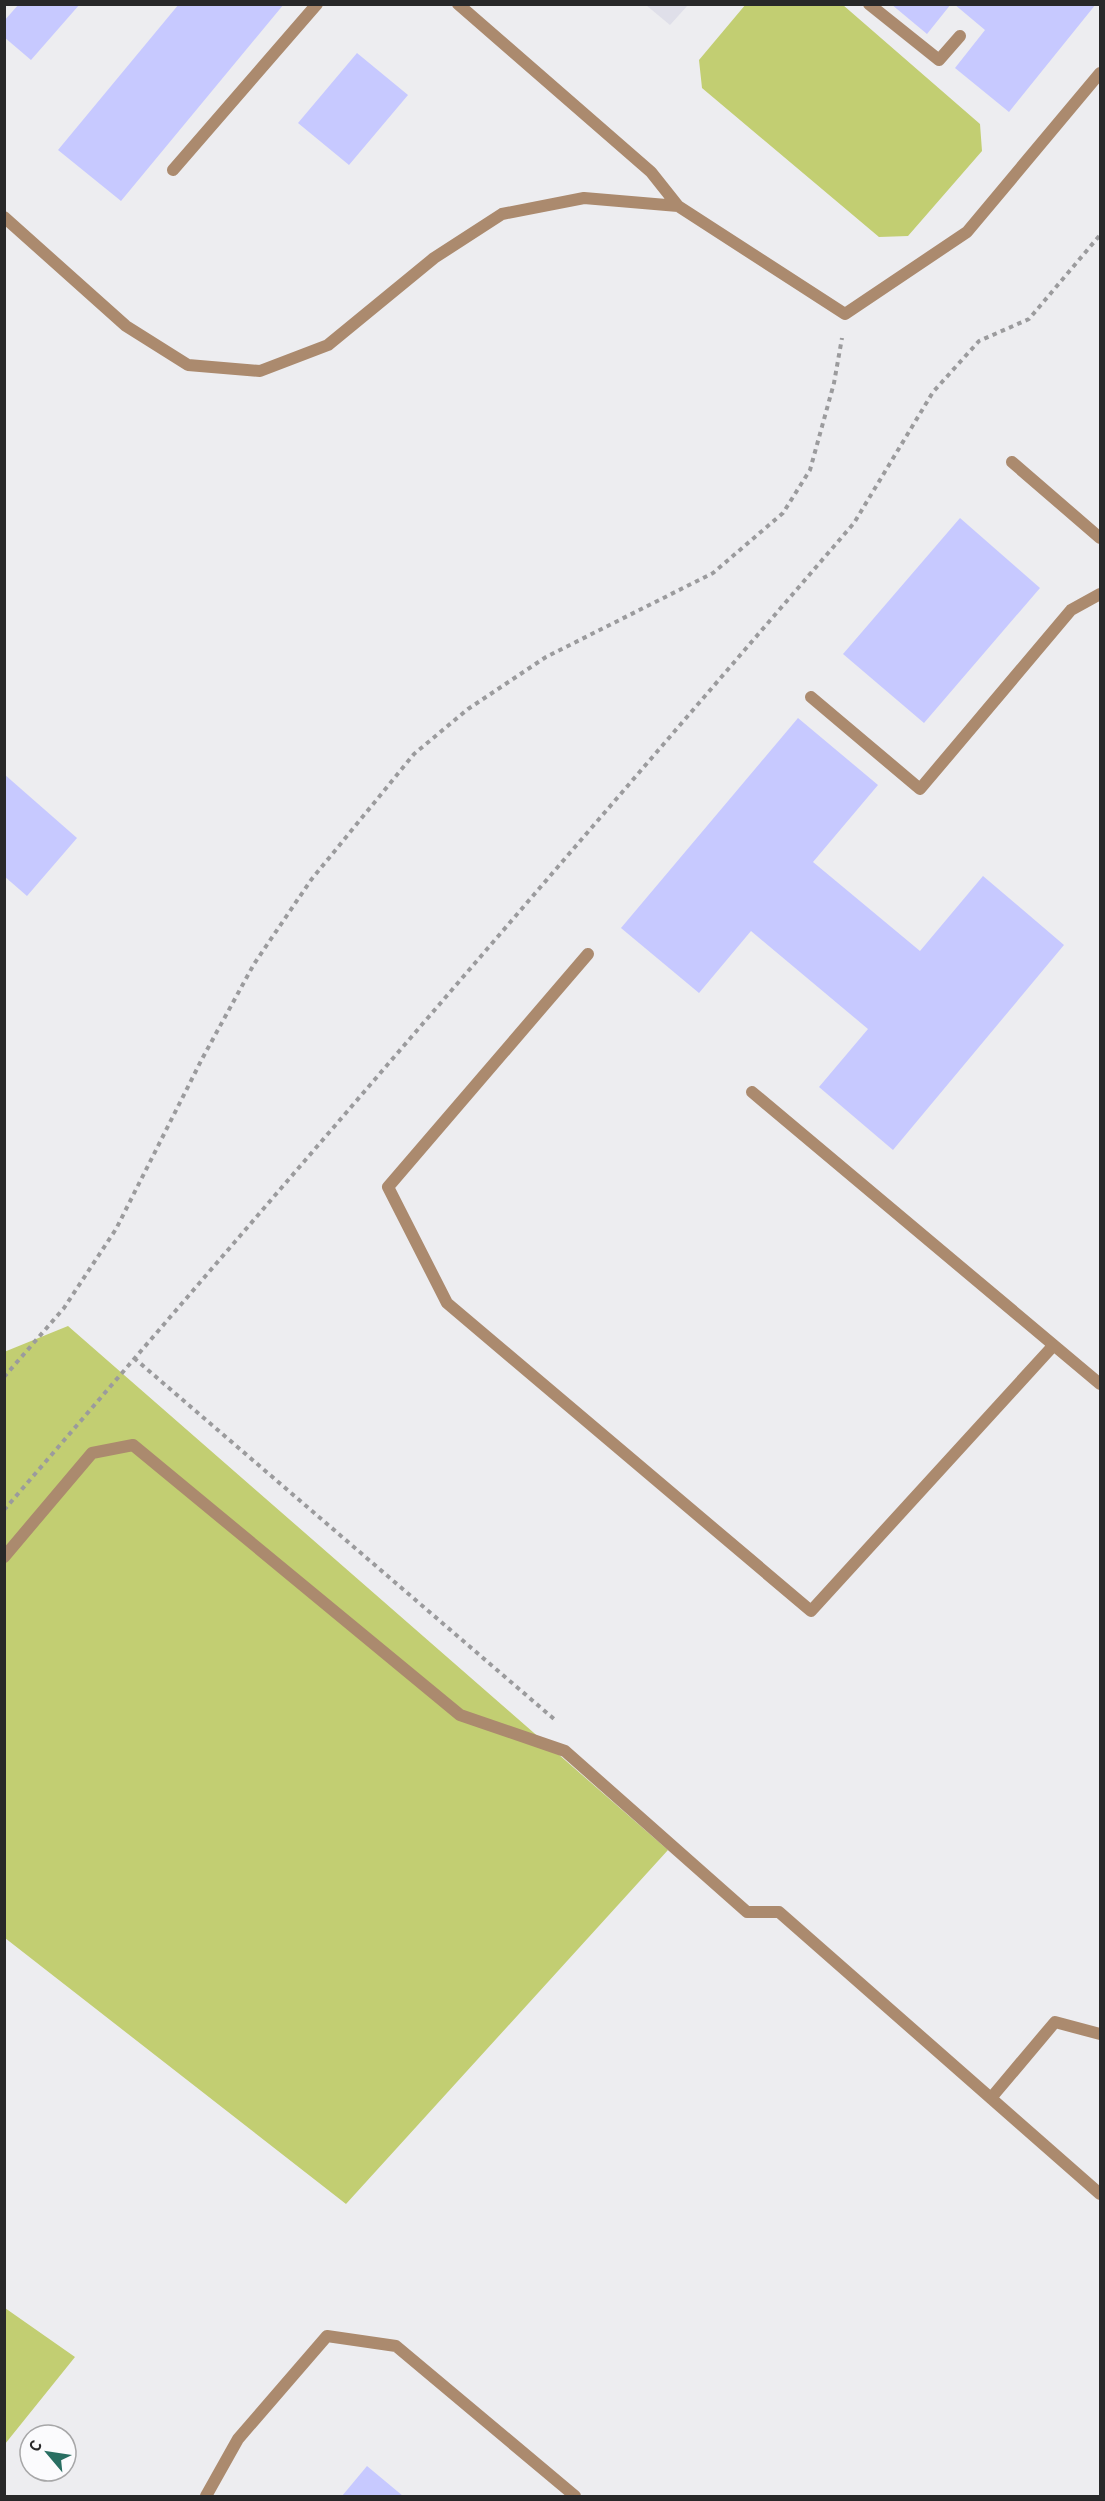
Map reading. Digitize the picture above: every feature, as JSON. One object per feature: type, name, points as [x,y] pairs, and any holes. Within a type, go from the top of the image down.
[{"type":"lane","points":[[173,170],[316,4]]},
{"type":"lane","points":[[458,4],[651,172],[678,206],[846,314],[967,232],[1101,73]]},
{"type":"lane","points":[[869,4],[939,60],[960,36]]},
{"type":"lane","points":[[4,217],[126,326],[188,365],[260,371],[328,345],[434,258],[501,214],[585,198],[678,206]]},
{"type":"lane","points":[[1012,462],[1101,538]]},
{"type":"lane","points":[[811,697],[920,789],[1071,610],[1101,594]]},
{"type":"lane","points":[[588,954],[388,1187],[447,1303],[802,1604],[811,1611],[1053,1346]]},
{"type":"lane","points":[[752,1092],[1101,1384]]},
{"type":"lane","points":[[4,1557],[92,1453],[133,1445],[460,1715],[565,1751],[747,1912],[779,1912],[1101,2194]]},
{"type":"lane","points":[[991,2097],[1055,2022],[1101,2034]]},
{"type":"lane","points":[[206,2496],[238,2439],[327,2336],[396,2346],[576,2496]]},
{"type":"path","points":[[4,1510],[854,523],[933,392],[979,341],[1029,319],[1101,235]]},
{"type":"path","points":[[4,1377],[64,1308],[116,1229],[201,1059],[254,964],[311,880],[414,754],[468,709],[546,657],[713,573],[783,513],[810,470],[834,383],[846,314]]},
{"type":"path","points":[[134,1358],[561,1725]]},
{"type":"shaded area","points":[[646,5],[688,5],[670,25]]},
{"type":"green space","points":[[746,4],[843,5],[980,124],[982,151],[908,236],[879,237],[702,88],[699,60]]},
{"type":"green space","points":[[68,1326],[668,1850],[346,2204],[5,1938],[4,1352]]},
{"type":"green space","points":[[5,2308],[75,2357],[22,2423],[18,2423],[18,2428],[5,2444]]},
{"type":"building","points":[[19,4],[80,4],[31,60],[4,37],[4,21]]},
{"type":"building","points":[[179,4],[284,4],[121,201],[58,150]]},
{"type":"building","points":[[891,4],[951,4],[927,34]]},
{"type":"building","points":[[954,4],[1096,4],[1009,112],[955,68],[985,30]]},
{"type":"building","points":[[357,53],[408,95],[349,165],[298,123]]},
{"type":"building","points":[[960,518],[1040,588],[924,723],[843,654]]},
{"type":"building","points":[[798,718],[878,785],[813,862],[920,951],[983,876],[1064,945],[893,1150],[819,1087],[868,1029],[751,931],[699,993],[621,928]]},
{"type":"building","points":[[4,774],[77,838],[27,896],[4,876]]},
{"type":"building","points":[[367,2466],[403,2496],[342,2496]]}]
